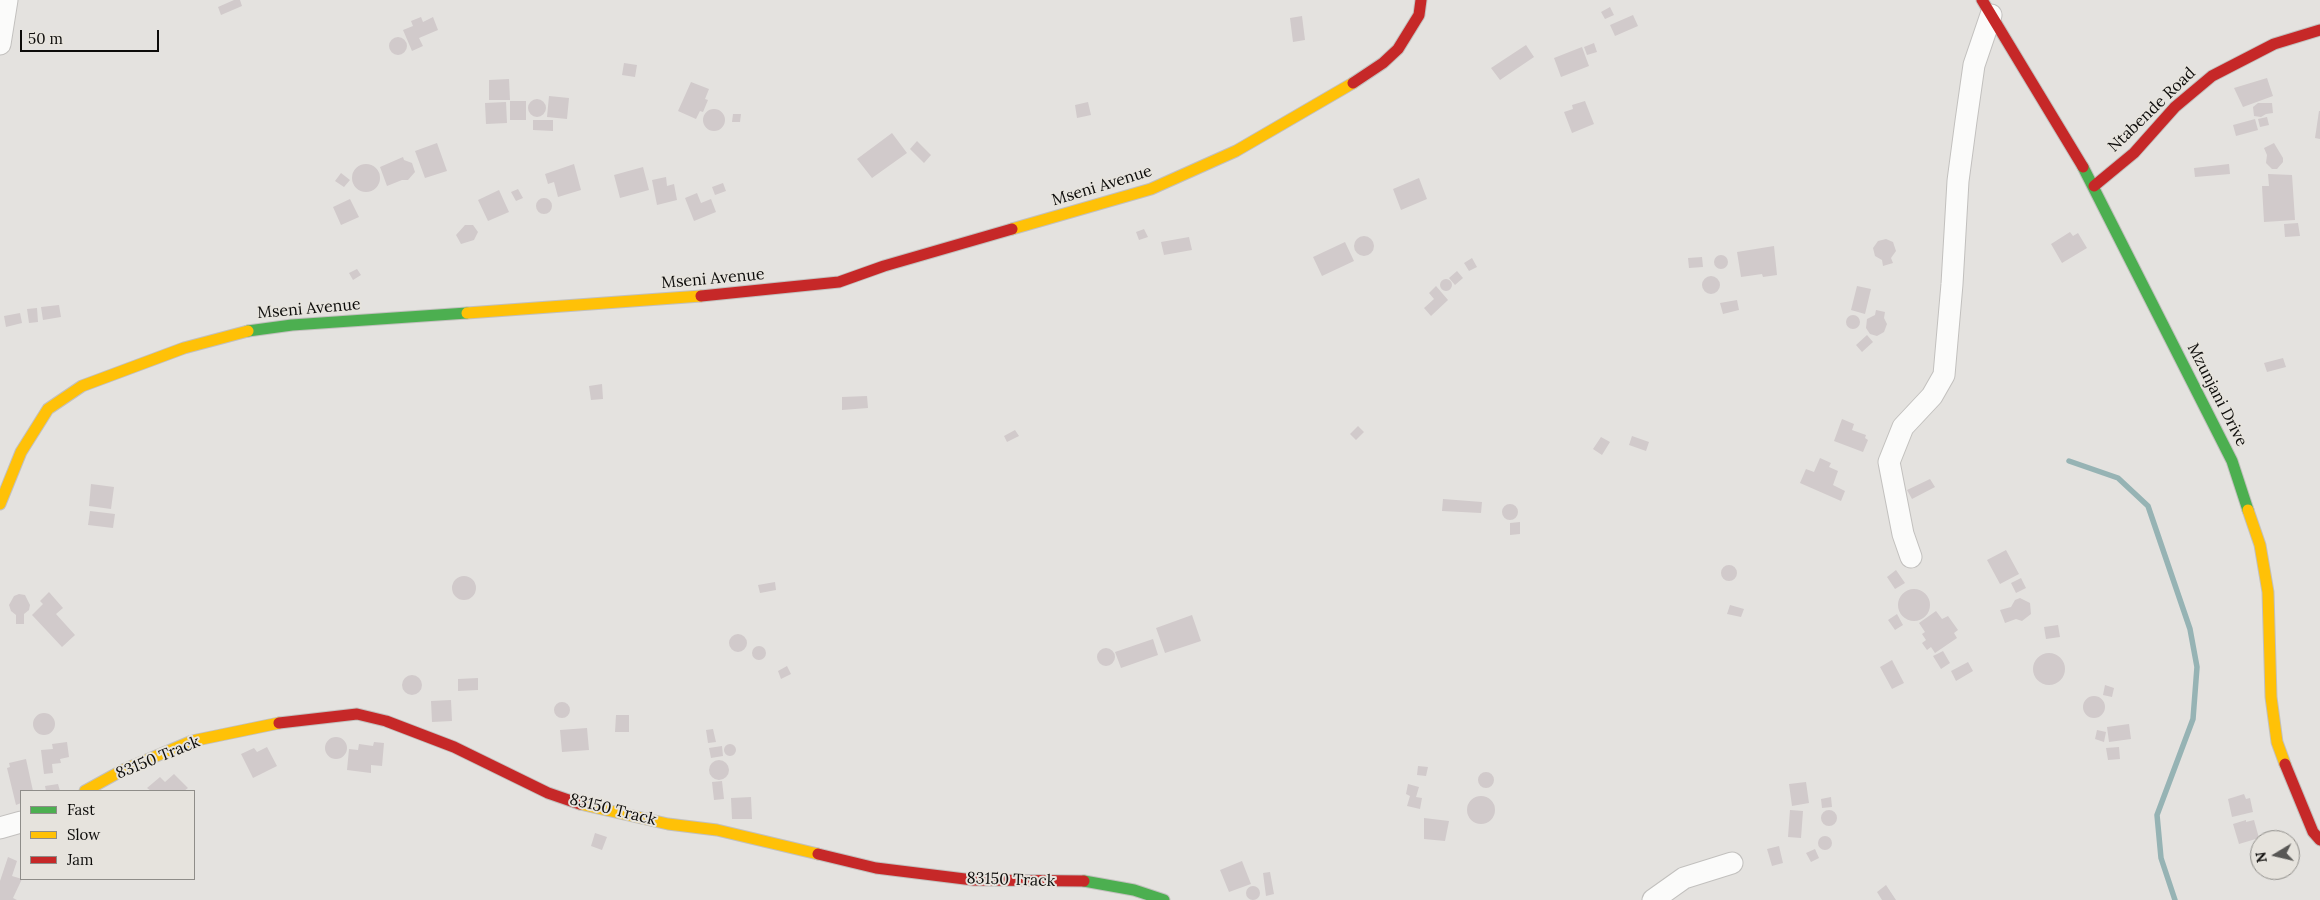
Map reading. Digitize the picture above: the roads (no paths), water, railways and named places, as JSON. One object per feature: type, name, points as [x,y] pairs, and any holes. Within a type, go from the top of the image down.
[{"type":"street","points":[[0,44],[7,0]]},
{"type":"street","name":"Mseni Avenue","points":[[0,504],[20,452],[48,409],[82,386],[184,348],[242,332],[292,325],[600,304],[786,289],[839,282],[884,266],[1151,189],[1236,150],[1343,89],[1383,63],[1410,34],[1419,15],[1421,0]]},
{"type":"street","points":[[1911,556],[1904,534],[1889,462],[1903,427],[1932,396],[1944,375],[1958,181],[1974,64],[1986,8]]},
{"type":"street","name":"Mzunjani Drive","points":[[1986,8],[2094,186],[2235,470],[2260,545],[2268,592],[2271,697],[2277,742],[2296,795],[2314,832],[2320,840]]},
{"type":"street","name":"Ntabende Road","points":[[2094,186],[2134,153],[2175,108],[2212,76],[2274,44],[2320,30]]},
{"type":"street","name":"83150 Track","points":[[87,790],[123,770],[192,741],[275,723],[335,714],[357,714],[386,721],[454,747],[548,793],[594,808],[668,824],[717,830],[876,868],[972,880],[1090,881],[1134,890],[1164,900]]},
{"type":"street","points":[[0,828],[20,822]]},
{"type":"street","points":[[1653,900],[1684,878],[1732,863]]},
{"type":"waterway","points":[[2069,461],[2118,478],[2148,506],[2190,629],[2197,667],[2193,719],[2157,815],[2161,858],[2175,900]]}]
